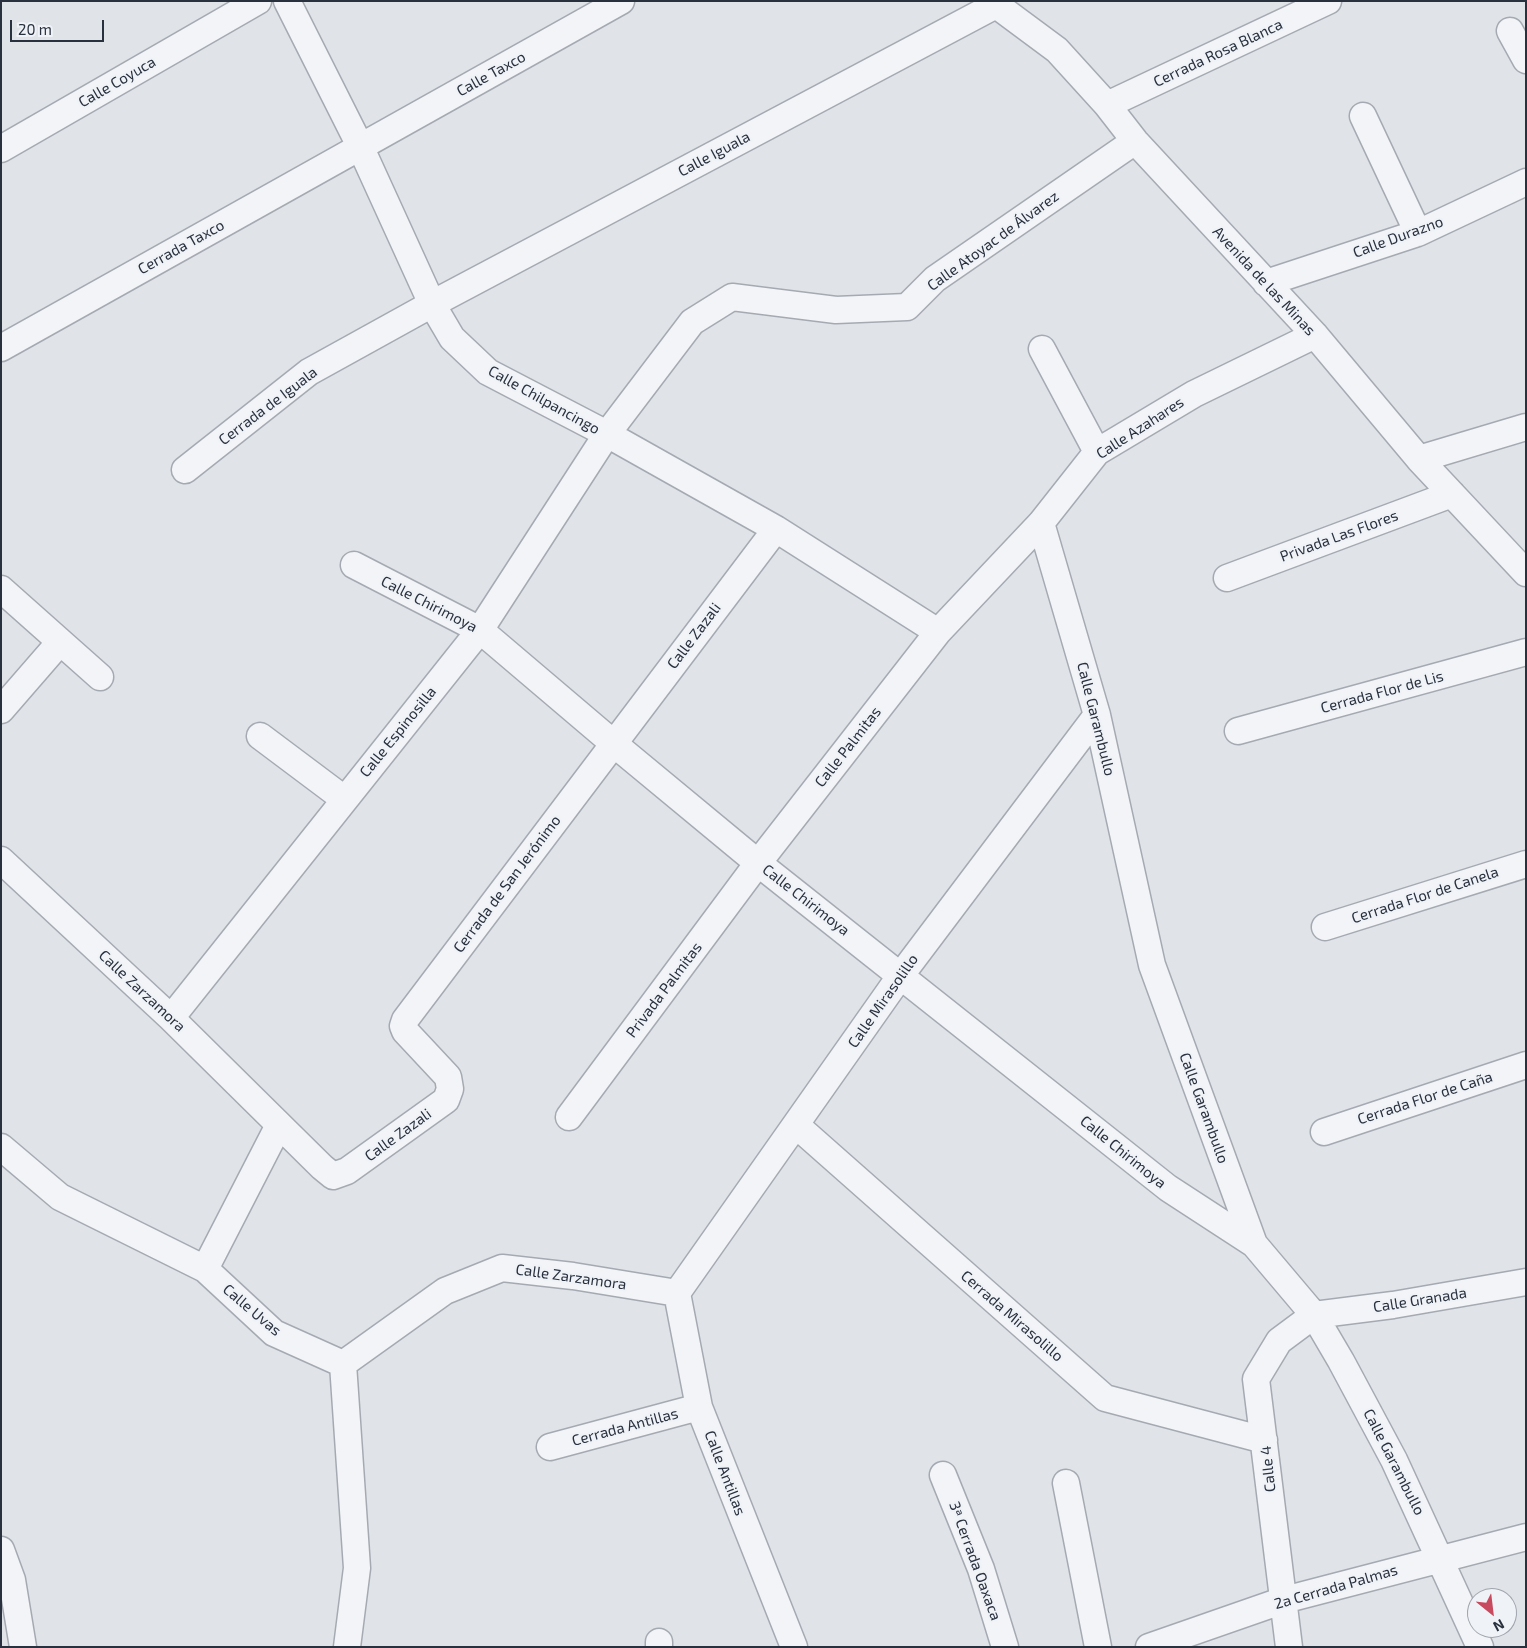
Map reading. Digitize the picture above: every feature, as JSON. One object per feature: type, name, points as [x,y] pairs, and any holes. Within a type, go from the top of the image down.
[{"type":"street","name":"Calle Coyuca","points":[[1,149],[258,1]]},
{"type":"street","name":"Calle Chilpancingo","points":[[287,1],[360,146],[432,304],[452,338],[488,372],[607,434],[776,529],[938,632]]},
{"type":"street","name":"Calle Taxco","points":[[360,146],[621,1]]},
{"type":"street","name":"Cerrada Rosa Blanca","points":[[1107,104],[1328,1]]},
{"type":"street","name":"Avenida de las Minas","points":[[993,3],[1058,50],[1107,104],[1135,141],[1315,335],[1419,459],[1526,573]]},
{"type":"street","name":"Calle Iguala","points":[[432,304],[993,3]]},
{"type":"street","points":[[1510,31],[1526,60]]},
{"type":"street","points":[[1363,116],[1418,233]]},
{"type":"street","name":"Calle Atoyac de Álvarez","points":[[607,434],[692,322],[732,297],[836,310],[907,307],[935,279],[1135,141]]},
{"type":"street","name":"Cerrada Taxco","points":[[1,348],[360,146]]},
{"type":"street","name":"Calle Durazno","points":[[1266,283],[1418,233],[1526,182]]},
{"type":"street","name":"Cerrada de Iguala","points":[[185,470],[309,372],[432,304]]},
{"type":"street","name":"Calle Azahares","points":[[938,632],[1041,523],[1097,452],[1194,394],[1315,335]]},
{"type":"street","points":[[1042,348],[1097,452]]},
{"type":"street","points":[[1419,459],[1526,428]]},
{"type":"street","name":"Calle Espinosilla","points":[[171,1018],[480,630],[607,434]]},
{"type":"street","name":"Privada Las Flores","points":[[1227,578],[1452,494]]},
{"type":"street","name":"Calle Garambullo","points":[[1041,523],[1097,715],[1152,965],[1254,1244],[1314,1315],[1394,1460],[1441,1558],[1480,1647]]},
{"type":"street","name":"Calle Zazali","points":[[613,743],[776,529]]},
{"type":"street","name":"Calle Chirimoya","points":[[354,565],[480,630],[613,743],[758,862],[1168,1188],[1254,1244]]},
{"type":"street","points":[[1,589],[100,677]]},
{"type":"street","name":"Calle Palmitas","points":[[758,862],[938,632]]},
{"type":"street","points":[[1,710],[60,642]]},
{"type":"street","name":"Cerrada Flor de Lis","points":[[1238,731],[1526,652]]},
{"type":"street","name":"Calle Mirasolillo","points":[[677,1293],[901,975],[1097,715]]},
{"type":"street","points":[[260,736],[344,799]]},
{"type":"street","name":"Cerrada de San Jerónimo","points":[[403,1026],[405,1020],[613,743]]},
{"type":"street","name":"Calle Zarzamora","points":[[1,860],[171,1018],[279,1126]]},
{"type":"street","name":"Privada Palmitas","points":[[569,1116],[758,862]]},
{"type":"street","name":"Cerrada Flor de Canela","points":[[1325,927],[1526,864]]},
{"type":"street","name":"Calle Zazali","points":[[279,1126],[334,1176],[348,1171],[446,1100],[450,1089],[448,1077],[403,1026]]},
{"type":"street","name":"Cerrada Flor de Caña","points":[[1324,1132],[1526,1065]]},
{"type":"street","name":"Cerrada Mirasolillo","points":[[796,1125],[1105,1398],[1264,1440]]},
{"type":"street","points":[[205,1269],[279,1126]]},
{"type":"street","name":"Calle Uvas","points":[[1,1147],[60,1197],[205,1269],[274,1333],[343,1364]]},
{"type":"street","name":"Calle Zarzamora","points":[[343,1364],[444,1291],[502,1268],[573,1276],[677,1293]]},
{"type":"street","name":"Calle Granada","points":[[1314,1315],[1393,1305],[1526,1282]]},
{"type":"street","name":"Calle Antillas","points":[[677,1293],[700,1408],[794,1647]]},
{"type":"street","name":"Calle 4","points":[[1289,1647],[1256,1379],[1279,1341],[1314,1315]]},
{"type":"street","points":[[343,1364],[357,1568],[347,1647]]},
{"type":"street","name":"Cerrada Antillas","points":[[550,1447],[700,1408]]},
{"type":"street","name":"3ª Cerrada Oaxaca","points":[[943,1475],[981,1568],[1005,1647]]},
{"type":"street","points":[[1066,1483],[1098,1647]]},
{"type":"street","name":"2a Cerrada Palmas","points":[[1149,1647],[1284,1600],[1526,1537]]},
{"type":"street","points":[[1,1550],[12,1580],[23,1647]]}]
